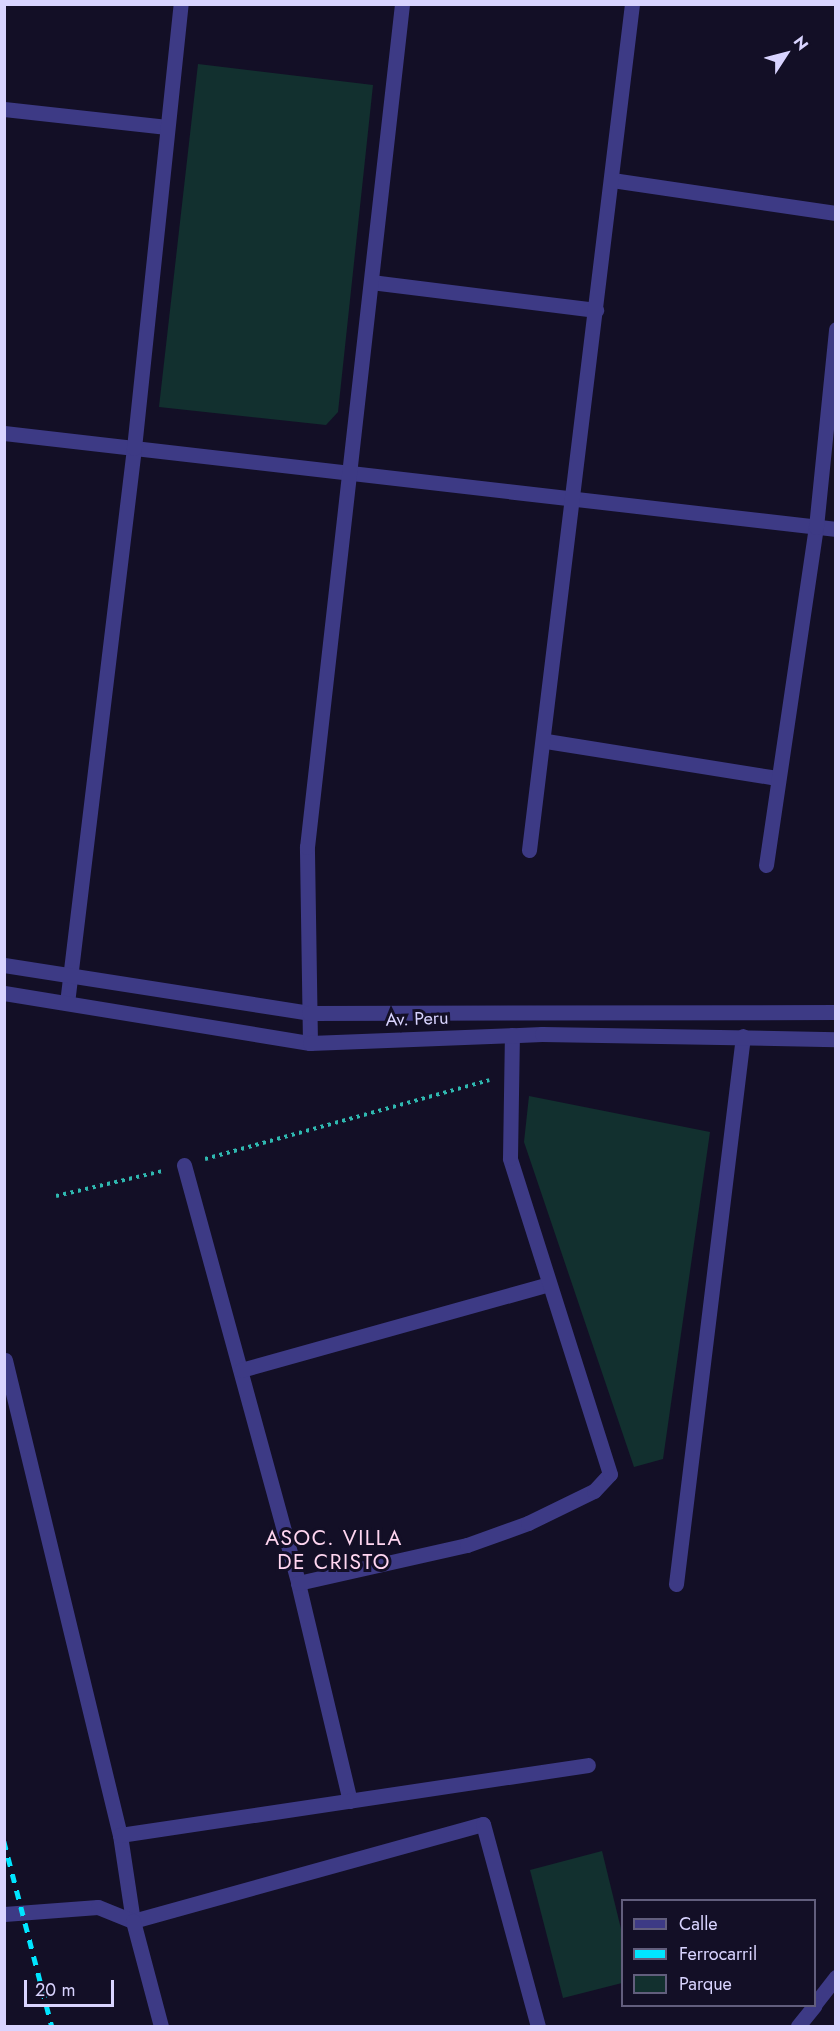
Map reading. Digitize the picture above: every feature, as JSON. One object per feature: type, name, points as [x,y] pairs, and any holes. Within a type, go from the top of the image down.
[{"type":"street","points":[[67,1003],[134,447],[181,4]]},
{"type":"street","points":[[310,1043],[307,847],[402,4]]},
{"type":"street","points":[[530,850],[546,741],[632,4]]},
{"type":"street","points":[[4,109],[167,127]]},
{"type":"street","points":[[612,180],[836,213]]},
{"type":"street","points":[[371,282],[596,310]]},
{"type":"street","points":[[766,865],[777,778],[816,527],[836,329]]},
{"type":"street","points":[[4,433],[350,475],[836,529]]},
{"type":"street","points":[[546,741],[777,778]]},
{"type":"street","points":[[4,966],[309,1013],[836,1012]]},
{"type":"street","name":"Av. Peru","points":[[4,993],[310,1043],[512,1035],[743,1036],[836,1039]]},
{"type":"street","points":[[298,1583],[498,1534],[594,1491],[610,1474],[548,1284],[507,1144],[512,1035]]},
{"type":"street","points":[[676,1584],[743,1036]]},
{"type":"street","points":[[184,1165],[298,1583],[350,1801]]},
{"type":"street","points":[[241,1370],[548,1284]]},
{"type":"street","points":[[5,1360],[120,1835],[133,1921],[161,2026]]},
{"type":"street","points":[[120,1835],[588,1765]]},
{"type":"street","points":[[4,1914],[98,1907],[133,1921],[483,1824],[538,2026]]},
{"type":"street","points":[[816,2002],[836,1977]]},
{"type":"street","points":[[798,2026],[812,2007]]},
{"type":"path","points":[[201,1160],[495,1080]]},
{"type":"path","points":[[56,1196],[166,1170]]},
{"type":"green space","points":[[198,64],[373,85],[338,412],[326,425],[159,407]]},
{"type":"green space","points":[[529,1096],[710,1132],[663,1459],[634,1467],[524,1142]]},
{"type":"green space","points":[[602,1851],[621,1929],[621,1983],[563,1998],[530,1870]]},
{"type":"railway","points":[[4,1841],[52,2026]]},
{"type":"district","name":"ASOC. VILLA DE CRISTO","points":[[334,1550]]}]
